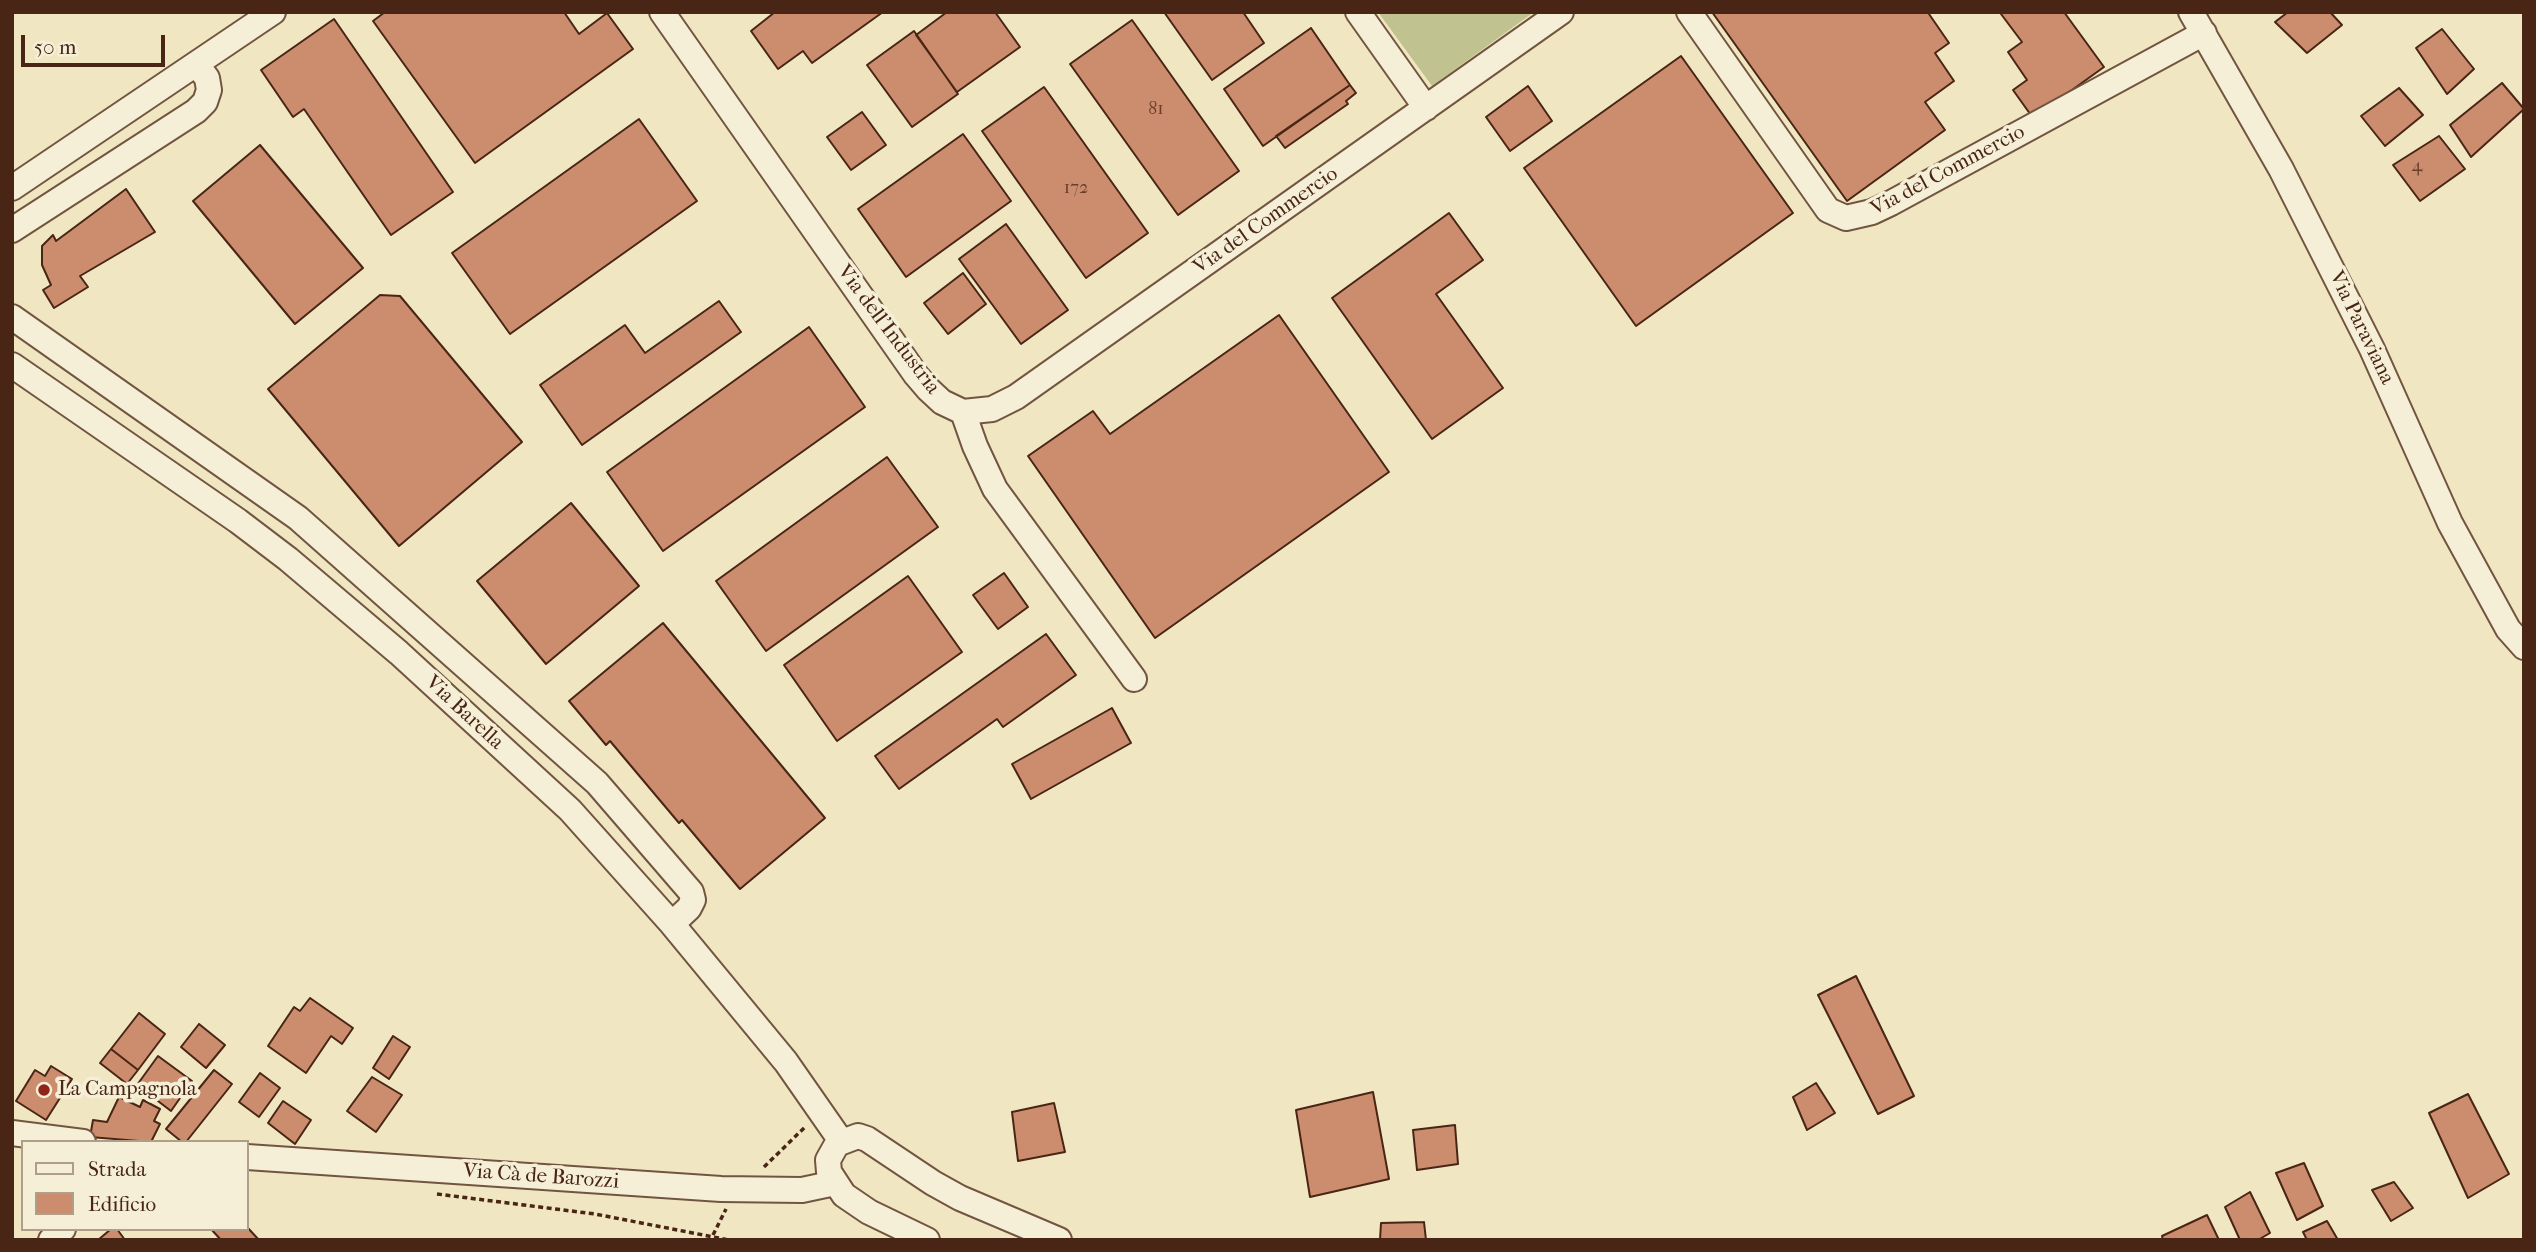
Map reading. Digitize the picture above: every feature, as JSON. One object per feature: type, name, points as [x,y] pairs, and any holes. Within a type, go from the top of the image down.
[{"type":"street","points":[[12,188],[272,12]]},
{"type":"street","name":"Via dell’Industria","points":[[662,12],[916,375],[942,402],[963,412]]},
{"type":"street","points":[[1358,12],[1426,108]]},
{"type":"street","name":"Via del Commercio","points":[[963,412],[992,410],[1016,397],[1561,12]]},
{"type":"street","name":"Via del Commercio","points":[[1689,12],[1828,210],[1846,218],[1872,212],[1891,203],[2198,22]]},
{"type":"street","name":"Via Paraviana","points":[[2198,22],[2281,169],[2366,337],[2450,523],[2508,629],[2524,647]]},
{"type":"street","points":[[12,230],[196,111],[205,102],[209,90],[207,78],[197,65]]},
{"type":"street","points":[[12,317],[299,518],[597,783],[691,892],[693,900],[689,908],[672,924]]},
{"type":"street","name":"Via Barella","points":[[12,365],[238,521],[326,590],[570,810],[672,924],[786,1062],[841,1141]]},
{"type":"street","points":[[963,412],[995,489],[1134,679]]},
{"type":"street","points":[[12,1133],[67,1140]]},
{"type":"street","points":[[927,1240],[869,1212],[844,1195],[829,1172],[828,1160],[831,1151],[841,1141],[858,1136],[867,1139],[960,1198],[1059,1240]]},
{"type":"street","name":"Via Cà de Barozzi","points":[[248,1157],[728,1189],[802,1190],[835,1183]]},
{"type":"path","points":[[758,1171],[805,1127]]},
{"type":"path","points":[[430,1193],[595,1213],[729,1240]]},
{"type":"path","points":[[713,1235],[730,1201]]},
{"type":"green space","points":[[1378,12],[1534,12],[1432,86]]},
{"type":"building","points":[[385,12],[564,12],[579,34],[607,13],[633,49],[475,163],[373,21]]},
{"type":"building","points":[[775,12],[883,12],[812,63],[803,51],[778,69],[751,31]]},
{"type":"building","points":[[947,12],[995,12],[1020,47],[957,92],[916,35]]},
{"type":"building","points":[[1164,12],[1243,12],[1264,43],[1212,80]]},
{"type":"building","points":[[1712,12],[1931,12],[1929,14],[1949,43],[1935,53],[1954,81],[1925,102],[1945,130],[1847,201]]},
{"type":"building","points":[[2064,12],[2104,67],[2033,118],[2013,90],[2027,80],[2008,52],[2022,42],[2001,14]]},
{"type":"building","points":[[2288,12],[2330,12],[2342,25],[2307,53],[2275,22]]},
{"type":"building","points":[[334,19],[453,192],[391,235],[304,109],[293,117],[261,70]]},
{"type":"building","points":[[1132,20],[1239,171],[1178,215],[1070,64]]},
{"type":"building","points":[[1311,28],[1350,85],[1263,146],[1224,89]]},
{"type":"building","points":[[2442,29],[2474,69],[2447,94],[2416,48]]},
{"type":"building","points":[[914,31],[958,94],[912,127],[867,65]]},
{"type":"building","points":[[1681,56],[1793,213],[1636,326],[1524,168]]},
{"type":"building","points":[[2502,83],[2524,109],[2471,157],[2450,125]]},
{"type":"building","points":[[1350,85],[1356,93],[1346,101],[1348,104],[1285,148],[1276,136]]},
{"type":"building","points":[[1528,86],[1552,121],[1510,151],[1486,117]]},
{"type":"building","points":[[1044,87],[1148,233],[1086,278],[982,131]]},
{"type":"building","points":[[2399,88],[2423,115],[2385,146],[2361,116]]},
{"type":"building","points":[[862,112],[886,145],[851,170],[827,137]]},
{"type":"building","points":[[639,119],[697,201],[510,334],[452,253]]},
{"type":"building","points":[[963,134],[1011,201],[906,277],[858,209]]},
{"type":"building","points":[[2439,136],[2465,169],[2420,201],[2393,165]]},
{"type":"building","points":[[260,145],[363,268],[295,324],[193,201]]},
{"type":"building","points":[[126,189],[155,232],[80,276],[88,287],[54,308],[43,290],[51,285],[42,265],[42,246],[53,235],[56,241]]},
{"type":"building","points":[[1449,213],[1483,260],[1436,294],[1503,388],[1432,439],[1332,298]]},
{"type":"building","points":[[1006,224],[1068,310],[1021,344],[959,259]]},
{"type":"building","points":[[963,273],[986,304],[948,334],[924,303]]},
{"type":"building","points":[[380,295],[400,296],[522,442],[399,546],[268,389]]},
{"type":"building","points":[[719,301],[741,332],[582,445],[540,385],[625,325],[645,353]]},
{"type":"building","points":[[1279,315],[1389,472],[1155,638],[1028,456],[1093,411],[1110,434]]},
{"type":"building","points":[[809,327],[865,407],[663,551],[607,472]]},
{"type":"building","points":[[887,457],[938,527],[766,651],[716,581]]},
{"type":"building","points":[[571,503],[639,586],[546,664],[477,581]]},
{"type":"building","points":[[1004,573],[1028,607],[998,629],[973,595]]},
{"type":"building","points":[[908,576],[962,652],[837,741],[784,665]]},
{"type":"building","points":[[663,623],[825,818],[740,889],[682,820],[679,823],[610,741],[606,745],[569,701]]},
{"type":"building","points":[[1046,634],[1076,675],[1003,727],[997,719],[899,789],[875,756]]},
{"type":"building","points":[[1112,708],[1131,743],[1031,799],[1012,764]]},
{"type":"building","points":[[1856,976],[1914,1096],[1878,1114],[1818,995]]},
{"type":"building","points":[[310,998],[353,1028],[342,1044],[331,1036],[306,1073],[268,1046],[294,1007],[300,1011]]},
{"type":"building","points":[[139,1013],[165,1034],[138,1070],[111,1049]]},
{"type":"building","points":[[199,1024],[225,1045],[206,1068],[181,1047]]},
{"type":"building","points":[[393,1036],[410,1047],[389,1079],[373,1068]]},
{"type":"building","points":[[111,1049],[138,1070],[127,1084],[100,1063]]},
{"type":"building","points":[[158,1056],[192,1081],[171,1111],[137,1085]]},
{"type":"building","name":"La Campagnola","points":[[51,1066],[72,1079],[46,1120],[16,1101],[35,1070],[45,1076]]},
{"type":"building","points":[[214,1070],[232,1084],[188,1140],[180,1140],[166,1129]]},
{"type":"building","points":[[260,1073],[280,1088],[259,1117],[239,1102]]},
{"type":"building","points":[[372,1077],[402,1095],[376,1132],[347,1111]]},
{"type":"building","points":[[1816,1083],[1835,1113],[1807,1130],[1793,1097]]},
{"type":"building","points":[[1373,1092],[1389,1179],[1310,1197],[1296,1110]]},
{"type":"building","points":[[2468,1094],[2509,1174],[2468,1198],[2429,1113]]},
{"type":"building","points":[[119,1097],[140,1107],[143,1100],[160,1109],[154,1121],[160,1124],[152,1140],[90,1137],[93,1120],[107,1122]]},
{"type":"building","points":[[283,1101],[311,1120],[295,1144],[268,1123]]},
{"type":"building","points":[[1054,1103],[1065,1152],[1018,1161],[1012,1112]]},
{"type":"building","points":[[1455,1125],[1458,1164],[1417,1170],[1413,1130]]},
{"type":"building","points":[[2304,1163],[2323,1206],[2297,1220],[2276,1173]]},
{"type":"building","points":[[2394,1182],[2413,1208],[2391,1221],[2372,1190]]},
{"type":"building","points":[[2250,1192],[2270,1233],[2258,1240],[2240,1240],[2225,1207]]},
{"type":"building","points":[[2207,1215],[2219,1240],[2163,1240],[2162,1236]]},
{"type":"building","points":[[2327,1221],[2338,1240],[2307,1240],[2303,1232]]},
{"type":"building","points":[[1424,1222],[1426,1240],[1380,1240],[1381,1223]]},
{"type":"building","points":[[248,1228],[259,1240],[221,1240],[213,1231],[248,1231]]},
{"type":"building","points":[[109,1231],[118,1231],[125,1240],[98,1240]]},
{"type":"place","name":"La Campagnola","points":[[44,1090]]}]
